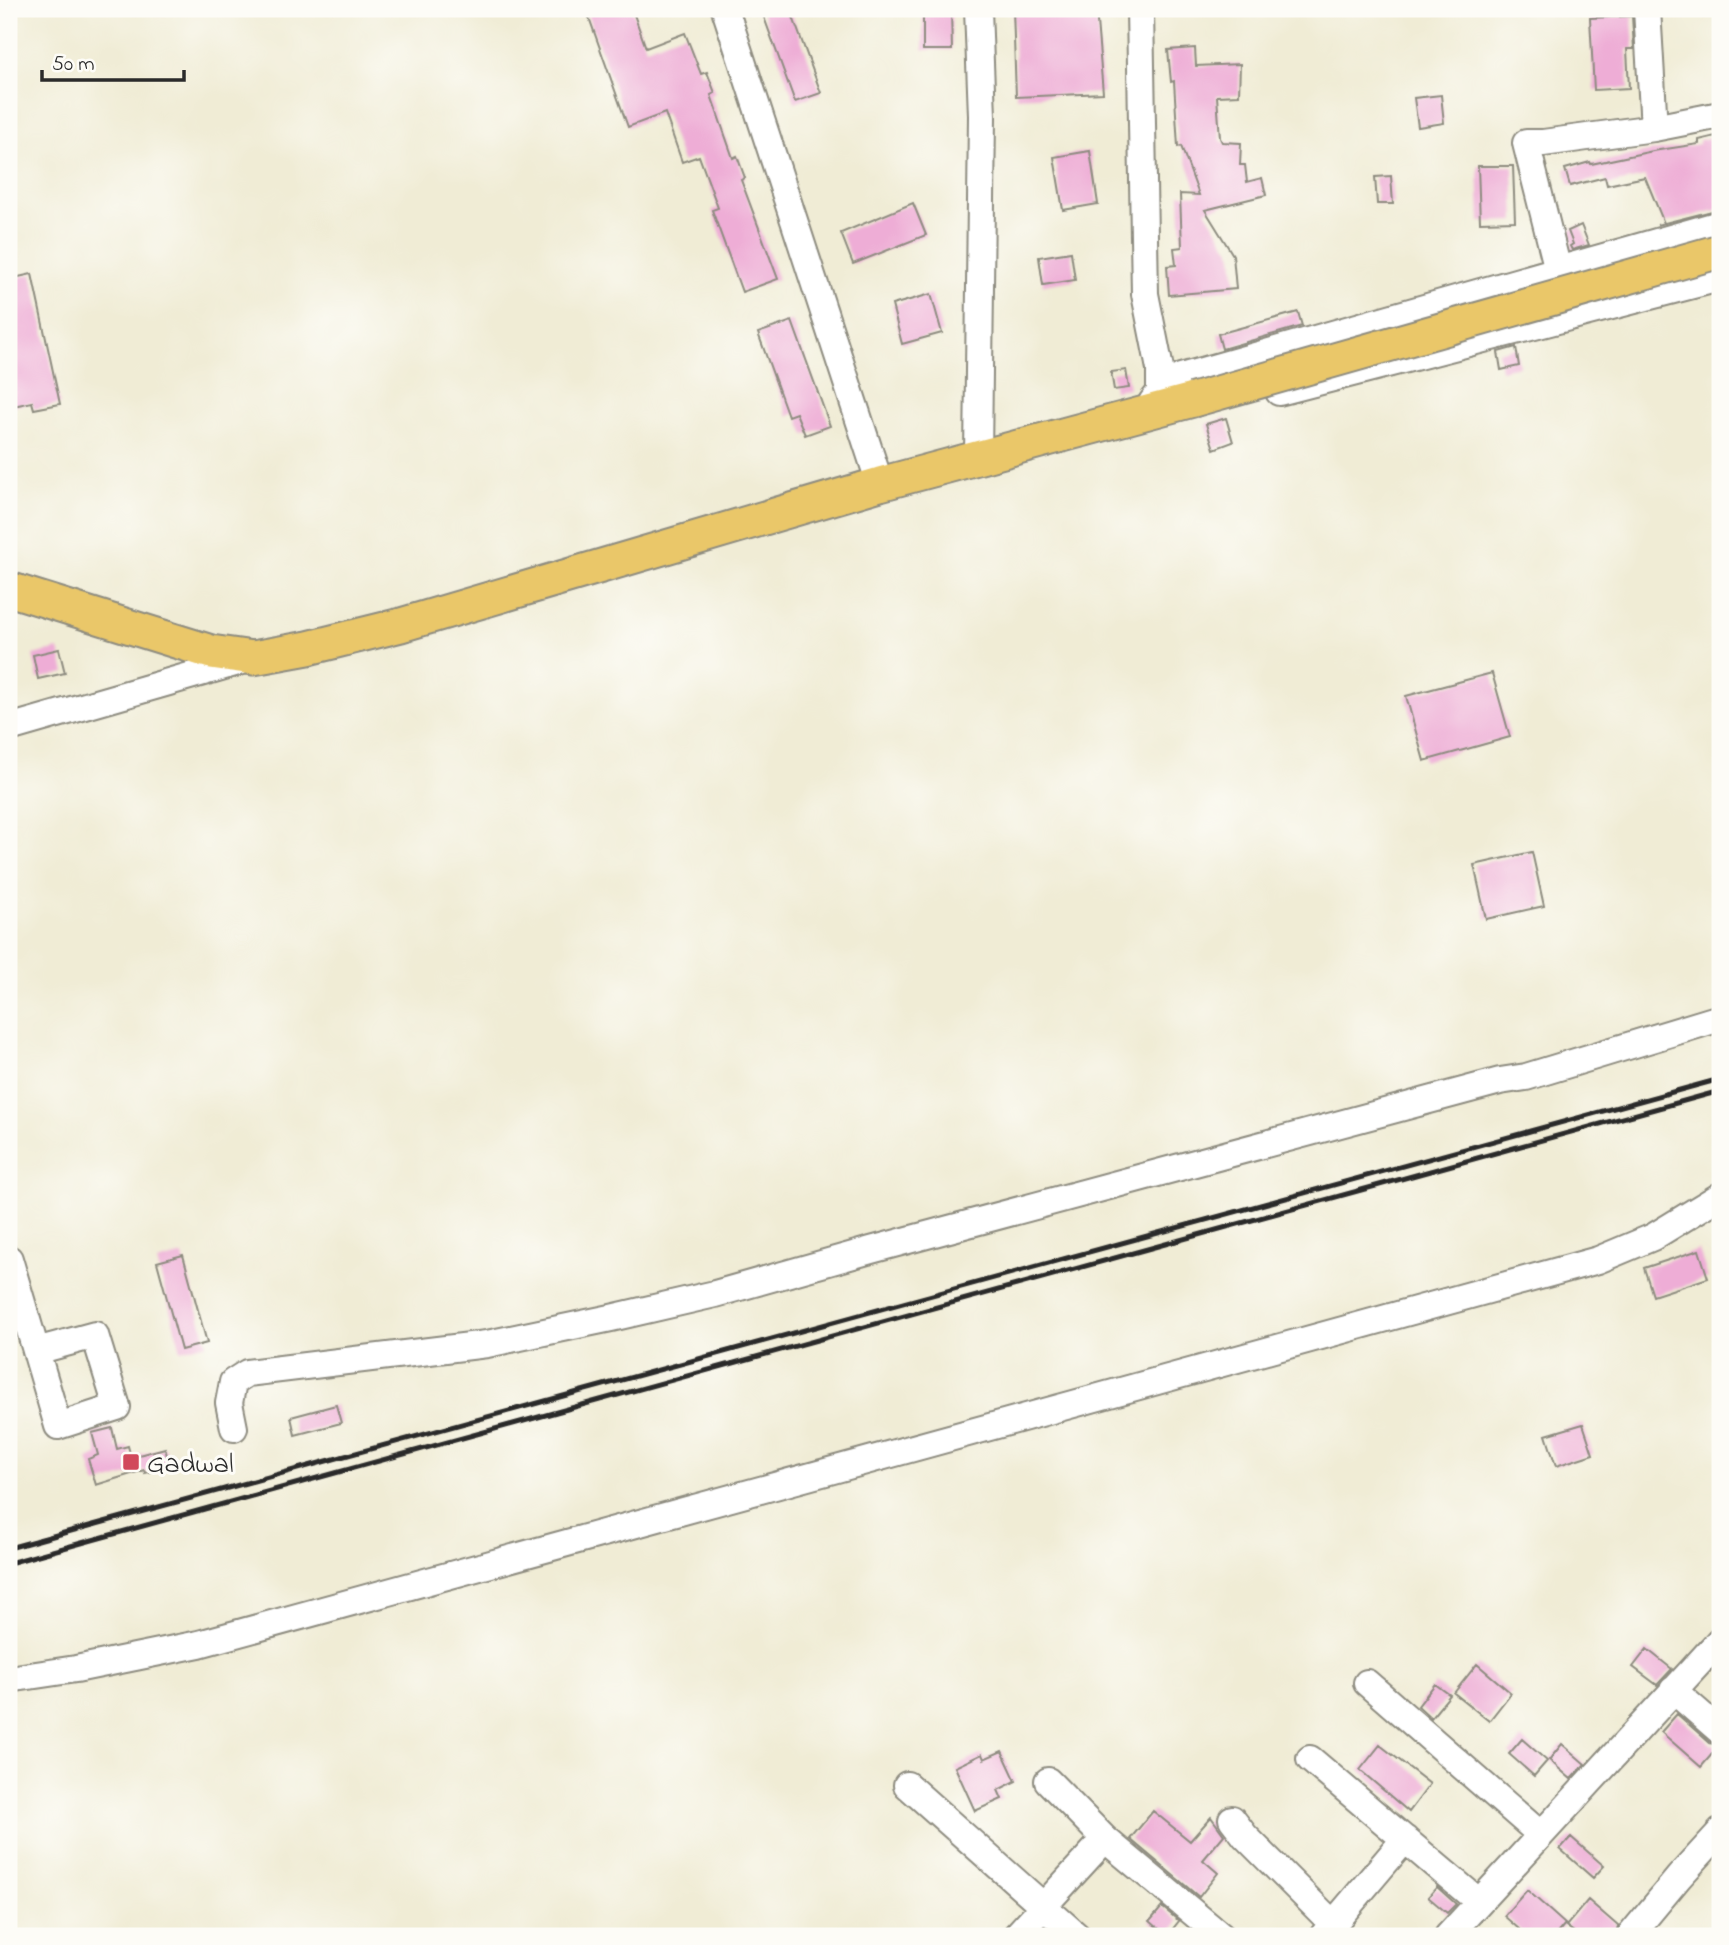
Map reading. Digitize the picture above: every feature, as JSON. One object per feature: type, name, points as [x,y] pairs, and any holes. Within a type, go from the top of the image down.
[{"type":"main road","points":[[9,589],[211,652],[253,658],[308,648],[401,625],[978,457],[1150,403],[1193,400],[1720,273]]},
{"type":"street","points":[[725,9],[880,484]]},
{"type":"street","points":[[978,9],[982,116],[978,457]]},
{"type":"street","points":[[1140,9],[1145,294],[1160,369],[1150,403]]},
{"type":"street","points":[[1647,9],[1654,128]]},
{"type":"street","points":[[1571,317],[1525,143],[1654,128],[1720,115]]},
{"type":"street","points":[[1150,403],[1181,377],[1720,224]]},
{"type":"street","points":[[1150,403],[1168,418],[1195,414],[1571,317],[1720,273]]},
{"type":"street","points":[[9,727],[253,658]]},
{"type":"street","points":[[234,1428],[229,1403],[233,1382],[247,1373],[487,1344],[702,1297],[1500,1081],[1526,1077],[1720,1018]]},
{"type":"street","points":[[9,1679],[76,1669],[199,1644],[1598,1260],[1653,1237],[1720,1196]]},
{"type":"street","points":[[12,1271],[36,1351]]},
{"type":"street","points":[[1448,1936],[1720,1640]]},
{"type":"street","points":[[1367,1683],[1541,1835]]},
{"type":"street","points":[[1673,1690],[1720,1731]]},
{"type":"street","points":[[1310,1759],[1479,1902]]},
{"type":"street","points":[[1048,1781],[1105,1839],[1221,1936]]},
{"type":"street","points":[[907,1785],[1077,1936]]},
{"type":"street","points":[[1232,1819],[1328,1930],[1405,1839]]},
{"type":"street","points":[[1630,1936],[1720,1832]]},
{"type":"street","points":[[1016,1936],[1105,1839]]},
{"type":"building","points":[[586,9],[632,9],[646,48],[685,33],[701,74],[707,72],[715,93],[711,95],[733,158],[737,156],[745,178],[741,180],[778,279],[742,292],[712,210],[718,208],[699,156],[682,162],[665,113],[628,127]]},
{"type":"building","points":[[761,9],[790,9],[821,93],[795,102]]},
{"type":"building","points":[[923,9],[951,9],[952,50],[923,50]]},
{"type":"building","points":[[1013,9],[1096,9],[1103,93],[1016,97]]},
{"type":"building","points":[[1632,16],[1634,49],[1627,49],[1629,88],[1594,90],[1590,18]]},
{"type":"building","points":[[1195,48],[1196,66],[1240,64],[1239,95],[1217,96],[1220,138],[1222,142],[1241,143],[1240,165],[1245,165],[1247,182],[1262,178],[1266,195],[1205,210],[1233,255],[1236,289],[1169,295],[1167,266],[1176,265],[1174,248],[1182,247],[1180,194],[1199,195],[1181,146],[1178,147],[1174,81],[1171,82],[1168,50]]},
{"type":"building","points":[[1441,95],[1444,123],[1418,127],[1414,98]]},
{"type":"building","points":[[1720,135],[1720,209],[1657,225],[1664,223],[1645,177],[1607,185],[1605,177],[1570,186],[1565,169],[1590,162],[1591,164],[1699,144],[1699,140]]},
{"type":"building","points":[[1090,151],[1098,204],[1063,210],[1054,157]]},
{"type":"building","points":[[1478,166],[1513,166],[1515,221],[1480,222]]},
{"type":"building","points":[[1391,176],[1393,204],[1377,204],[1375,177]]},
{"type":"building","points":[[913,203],[926,235],[853,264],[841,233]]},
{"type":"building","points":[[1581,225],[1589,245],[1572,250],[1570,246],[1573,244],[1568,231]]},
{"type":"building","points":[[1071,252],[1075,280],[1043,285],[1039,257]]},
{"type":"building","points":[[32,274],[60,404],[34,409],[32,402],[9,407],[9,279]]},
{"type":"building","points":[[931,294],[942,333],[902,344],[892,305]]},
{"type":"building","points":[[1298,312],[1302,326],[1222,349],[1218,334]]},
{"type":"building","points":[[792,321],[830,426],[805,435],[796,413],[788,416],[758,333]]},
{"type":"building","points":[[1516,347],[1519,366],[1501,370],[1498,352]]},
{"type":"building","points":[[1126,370],[1129,388],[1114,390],[1111,372]]},
{"type":"building","points":[[1226,418],[1233,442],[1214,449],[1206,424]]},
{"type":"building","points":[[59,649],[65,673],[38,679],[33,655]]},
{"type":"building","points":[[1492,673],[1510,737],[1424,761],[1406,696]]},
{"type":"building","points":[[1532,852],[1544,906],[1486,919],[1474,865]]},
{"type":"building","points":[[1699,1250],[1708,1278],[1653,1296],[1644,1268]]},
{"type":"building","points":[[183,1255],[207,1343],[181,1350],[157,1262]]},
{"type":"building","points":[[336,1405],[341,1423],[295,1435],[291,1417]]},
{"type":"building","points":[[1583,1424],[1593,1454],[1556,1466],[1546,1435]]},
{"type":"building","points":[[112,1428],[117,1449],[128,1446],[131,1457],[165,1448],[170,1467],[145,1473],[144,1470],[96,1485],[88,1459],[98,1455],[92,1433]]},
{"type":"building","points":[[1647,1649],[1672,1669],[1657,1685],[1633,1667]]},
{"type":"building","points":[[1477,1664],[1511,1693],[1489,1721],[1454,1693]]},
{"type":"building","points":[[1435,1684],[1450,1695],[1431,1718],[1418,1706]]},
{"type":"building","points":[[1677,1714],[1710,1743],[1719,1746],[1701,1767],[1661,1732]]},
{"type":"building","points":[[1522,1739],[1547,1761],[1534,1776],[1509,1754]]},
{"type":"building","points":[[1562,1744],[1585,1764],[1571,1779],[1549,1760]]},
{"type":"building","points":[[1380,1745],[1430,1784],[1409,1812],[1360,1770]]},
{"type":"building","points":[[1002,1751],[1016,1781],[998,1790],[1002,1799],[975,1811],[955,1767],[982,1754],[984,1759]]},
{"type":"building","points":[[1153,1811],[1190,1841],[1211,1817],[1224,1835],[1203,1860],[1218,1873],[1199,1897],[1130,1839]]},
{"type":"building","points":[[1571,1837],[1604,1866],[1593,1878],[1560,1849]]},
{"type":"building","points":[[1437,1887],[1456,1904],[1447,1913],[1428,1897]]},
{"type":"building","points":[[1527,1890],[1565,1924],[1555,1936],[1527,1936],[1504,1916]]},
{"type":"building","points":[[1588,1900],[1618,1926],[1615,1936],[1579,1936],[1566,1926]]},
{"type":"building","points":[[1162,1907],[1179,1921],[1167,1936],[1150,1921]]},
{"type":"railway","points":[[9,1548],[1720,1079]]},
{"type":"railway","points":[[9,1563],[1720,1091]]},
{"type":"place","name":"Gadwal","points":[[131,1462]]}]
